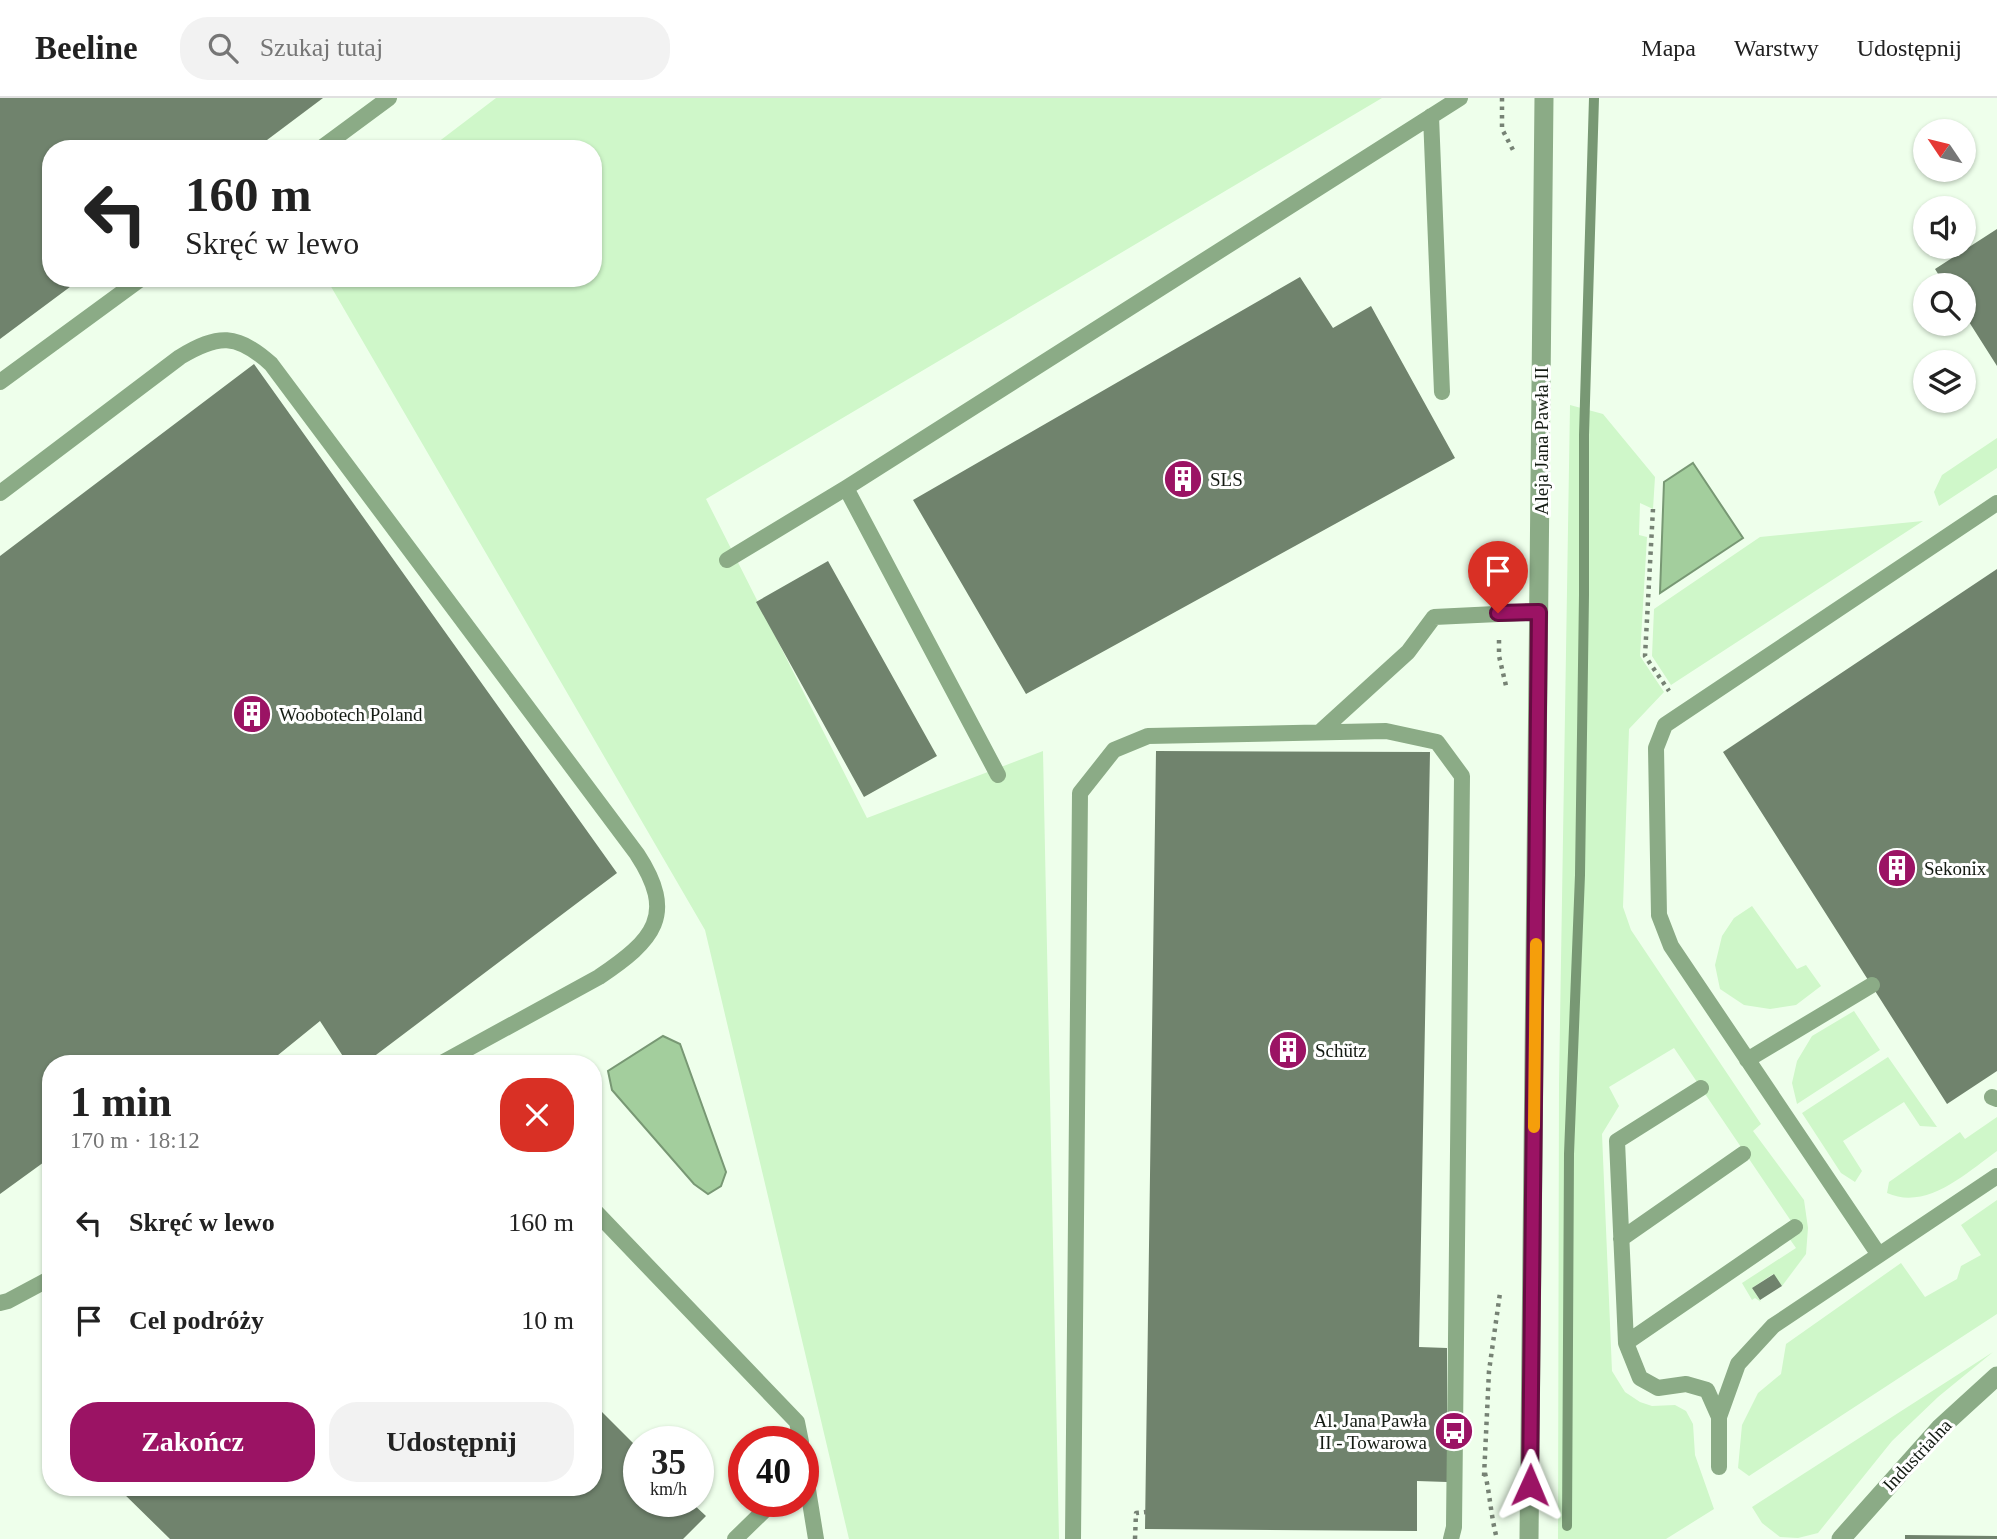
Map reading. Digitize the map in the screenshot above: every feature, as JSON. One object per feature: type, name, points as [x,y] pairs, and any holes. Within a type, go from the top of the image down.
[{"type":"street","name":"Aleja Jana Pawła II","points":[[1529,1539],[1544,98]]},
{"type":"street","name":"Industrialna","points":[[1841,1539],[1940,1428],[1997,1376]]},
{"type":"lane","points":[[332,140],[390,98]]},
{"type":"lane","points":[[727,560],[1460,98]]},
{"type":"lane","points":[[1431,116],[1442,392]]},
{"type":"lane","points":[[0,382],[130,287]]},
{"type":"lane","points":[[0,493],[198,346],[211,341],[229,340],[258,353],[271,364],[629,842],[649,872],[655,888],[659,905],[655,922],[647,936],[620,962],[599,977],[456,1055]]},
{"type":"lane","points":[[845,488],[999,775]]},
{"type":"lane","points":[[1878,1255],[1671,946],[1659,915],[1656,748],[1665,725],[1997,502]]},
{"type":"lane","points":[[1320,732],[1408,652],[1434,617],[1539,612]]},
{"type":"lane","points":[[1073,1539],[1080,793],[1114,750],[1148,736],[1386,731],[1437,742],[1462,776],[1454,1527],[1451,1539]]},
{"type":"lane","points":[[1747,1060],[1872,985]]},
{"type":"lane","points":[[1701,1088],[1617,1141],[1621,1239],[1626,1343],[1640,1378],[1658,1388],[1686,1384],[1707,1390],[1718,1417],[1719,1467]]},
{"type":"lane","points":[[1621,1239],[1743,1154]]},
{"type":"lane","points":[[1718,1417],[1738,1364],[1773,1326],[1997,1176]]},
{"type":"lane","points":[[602,1218],[797,1422],[798,1426]]},
{"type":"lane","points":[[1626,1343],[1796,1227]]},
{"type":"lane","points":[[0,1303],[42,1283]]},
{"type":"lane","points":[[735,1539],[748,1533],[761,1517]]},
{"type":"lane","points":[[812,1517],[816,1539]]},
{"type":"path","points":[[1653,509],[1645,656],[1684,712]]},
{"type":"path","points":[[1485,1472],[1497,1539]]},
{"type":"path","points":[[1135,1539],[1136,1513],[1146,1511]]},
{"type":"shaded area","points":[[496,98],[1382,98],[706,499],[867,818],[1043,751],[1059,1539],[849,1539],[705,930],[331,287],[602,287],[602,140],[441,140]]},
{"type":"shaded area","points":[[1570,405],[1603,414],[1655,477],[1653,509],[1640,503],[1639,535],[1647,537],[1640,656],[1664,692],[1629,729],[1623,907],[1631,930],[1761,1124],[1753,1131],[1804,1200],[1808,1228],[1806,1254],[1782,1286],[1773,1274],[1752,1288],[1761,1302],[1755,1298],[1752,1300],[1742,1283],[1796,1248],[1789,1238],[1795,1227],[1674,1048],[1609,1087],[1619,1106],[1602,1134],[1612,1371],[1625,1392],[1640,1402],[1652,1406],[1675,1405],[1686,1411],[1693,1424],[1695,1455],[1714,1509],[1666,1539],[1558,1539],[1559,1085]]},
{"type":"shaded area","points":[[1997,438],[1997,468],[1939,506],[1934,492],[1942,475]]},
{"type":"shaded area","points":[[1693,463],[1743,538],[1660,593],[1664,482]]},
{"type":"shaded area","points":[[1923,521],[1671,685],[1652,656],[1654,609],[1760,537]]},
{"type":"shaded area","points":[[1752,906],[1797,969],[1806,965],[1821,986],[1796,1005],[1770,1009],[1744,1005],[1720,989],[1715,965],[1722,936],[1734,918]]},
{"type":"shaded area","points":[[1854,1011],[1880,1050],[1797,1104],[1792,1083],[1797,1061],[1812,1036]]},
{"type":"shaded area","points":[[663,1036],[680,1044],[726,1172],[721,1186],[708,1194],[694,1184],[612,1090],[608,1071]]},
{"type":"shaded area","points":[[1888,1057],[1937,1127],[1920,1126],[1904,1102],[1843,1141],[1862,1171],[1855,1182],[1841,1173],[1802,1113]]},
{"type":"shaded area","points":[[1997,1117],[1997,1151],[1959,1179],[1917,1197],[1887,1193],[1889,1182],[1960,1132],[1965,1139]]},
{"type":"shaded area","points":[[1997,1200],[1997,1314],[1749,1476],[1738,1468],[1742,1425],[1758,1393],[1781,1374],[1786,1344],[1901,1263],[1925,1297],[1957,1279],[1961,1266],[1981,1255],[1961,1225]]},
{"type":"shaded area","points":[[1993,1352],[1938,1397],[1892,1441],[1818,1533],[1798,1538],[1780,1537],[1762,1523],[1752,1507]]},
{"type":"building","points":[[0,98],[323,98],[267,140],[42,140],[42,287],[70,287],[0,339]]},
{"type":"building","points":[[1997,229],[1997,366],[1976,333],[1976,273],[1938,273],[1935,269],[1950,259],[1976,259],[1976,243]]},
{"type":"building","name":"SLS","points":[[1300,277],[1333,328],[1371,306],[1455,458],[1026,694],[913,500]]},
{"type":"building","name":"Woobotech Poland","points":[[254,364],[617,873],[376,1055],[342,1055],[320,1021],[278,1055],[42,1055],[42,1164],[0,1194],[0,556]]},
{"type":"building","points":[[828,561],[937,756],[864,797],[756,602]]},
{"type":"building","name":"Sekonix","points":[[1997,569],[1997,1071],[1947,1104],[1723,752]]},
{"type":"building","name":"Schütz","points":[[1156,751],[1430,752],[1419,1347],[1447,1348],[1447,1482],[1417,1481],[1417,1531],[1145,1529]]},
{"type":"building","points":[[1774,1274],[1782,1286],[1760,1300],[1752,1288]]},
{"type":"building","points":[[602,1412],[623,1433],[623,1517],[705,1517],[683,1539],[170,1539],[126,1496],[602,1496]]},
{"type":"building","points":[[1905,1535],[1997,1536],[1997,1539],[1905,1539]]},
{"type":"waterway","points":[[1567,1526],[1569,1154],[1580,875],[1584,435],[1594,98]]},
{"type":"slow traffic","points":[[1534,1127],[1536,944]]},
{"type":"place","name":"SLS","points":[[1183,479]]},
{"type":"place","name":"Woobotech Poland","points":[[252,714]]},
{"type":"place","name":"Sekonix","points":[[1897,868]]},
{"type":"place","name":"Schütz","points":[[1288,1050]]},
{"type":"place","name":"Al. Jana Pawła II - Towarowa","points":[[1454,1431]]},
{"type":"route","points":[[1498,613],[1539,612],[1530,1485]]}]
